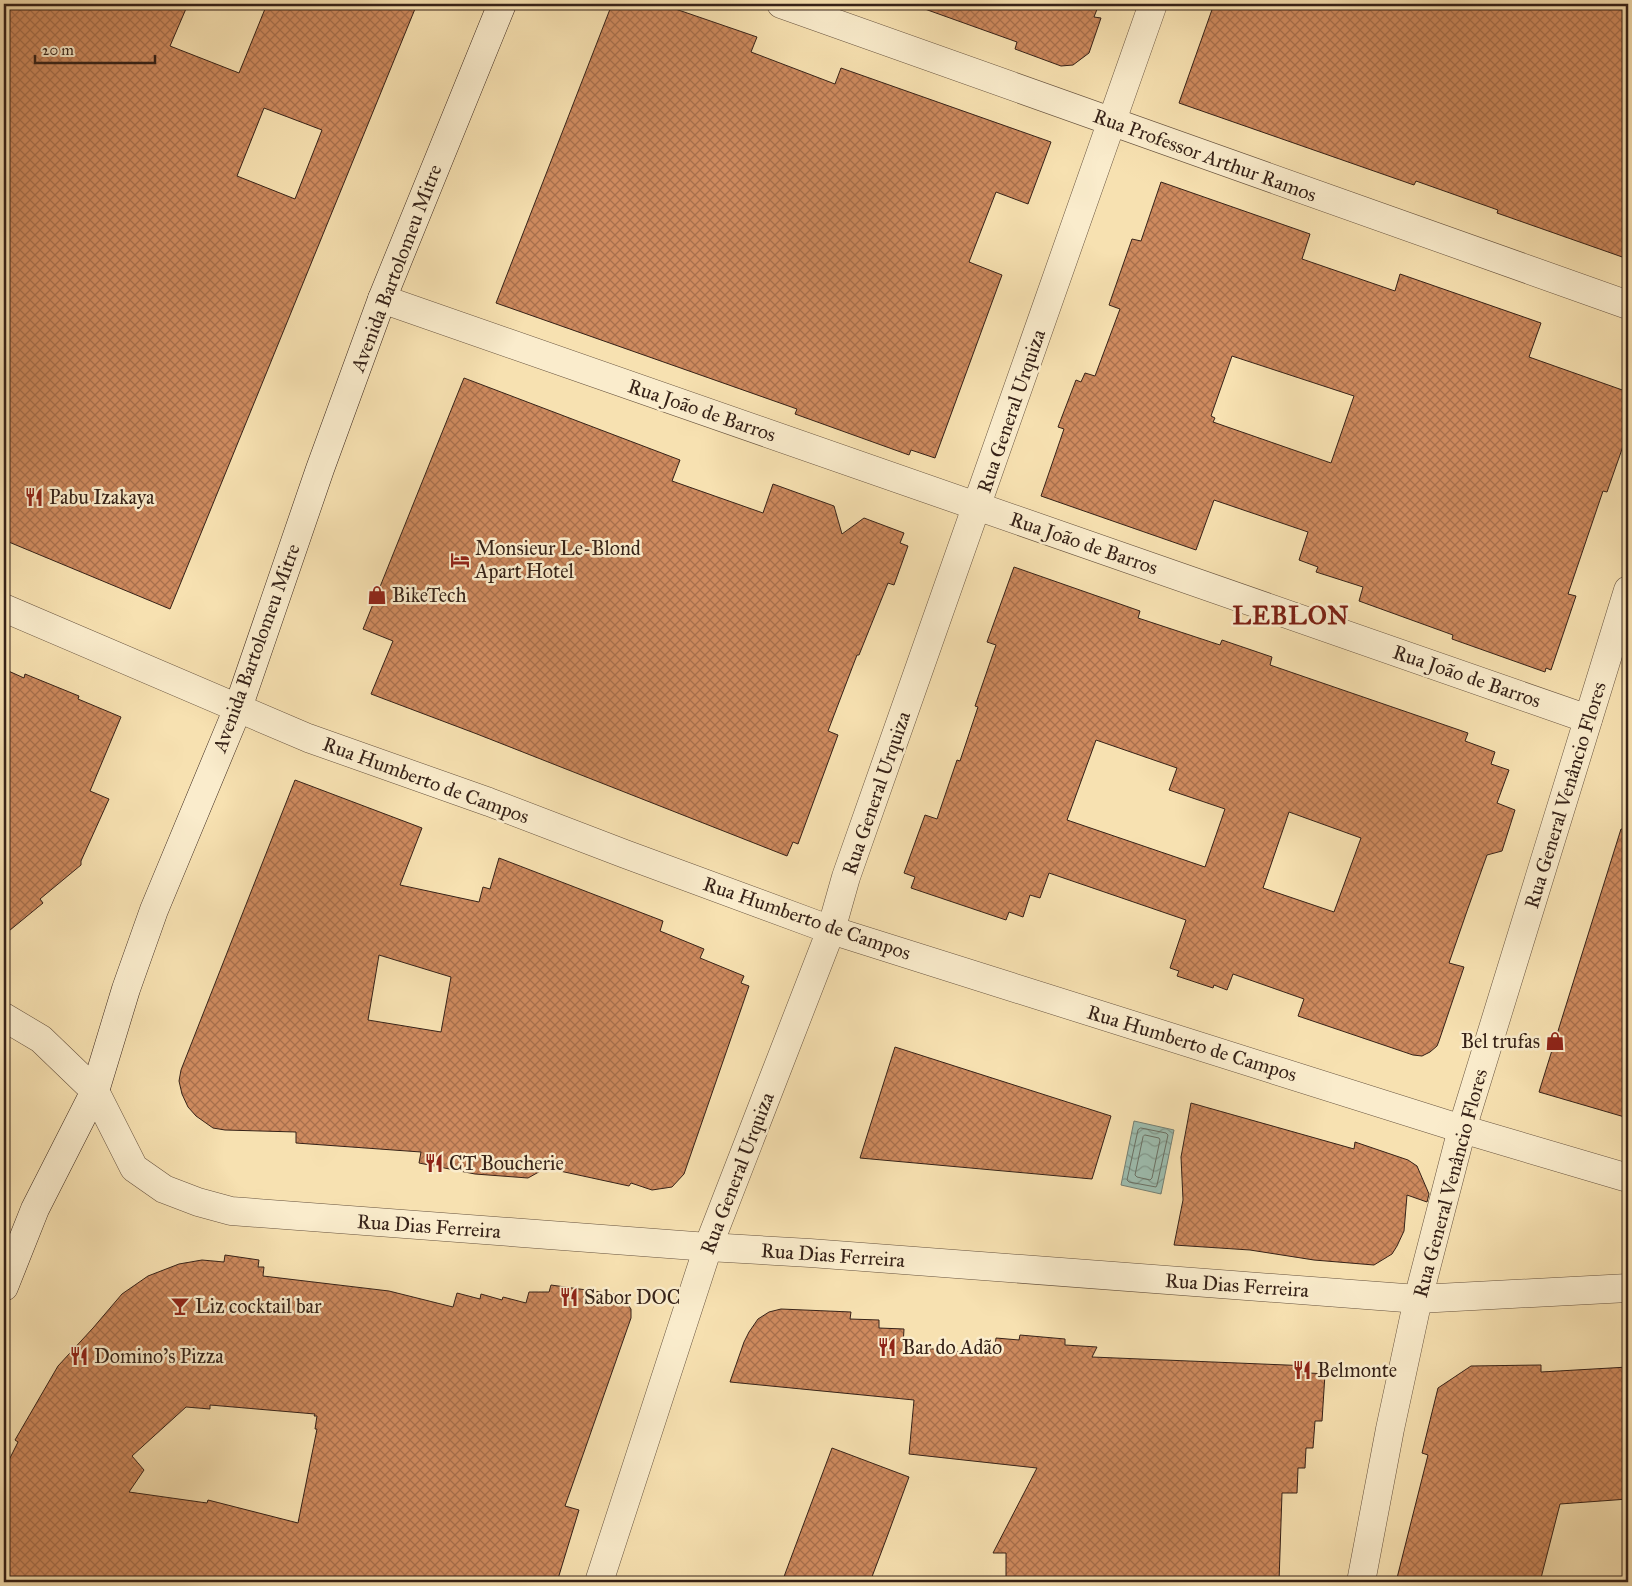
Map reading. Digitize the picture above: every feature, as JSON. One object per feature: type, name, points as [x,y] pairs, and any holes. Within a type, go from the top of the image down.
[{"type":"street","name":"Avenida Bartolomeu Mitre","points":[[4,1288],[35,1209],[96,1091],[126,989],[154,910],[238,708],[320,468],[382,299],[502,4]]},
{"type":"street","name":"Rua Professor Arthur Ramos","points":[[782,4],[1628,305]]},
{"type":"street","name":"Rua General Urquiza","points":[[599,1582],[708,1247],[831,930],[846,877],[1153,4]]},
{"type":"street","name":"Rua João de Barros","points":[[382,299],[1588,719]]},
{"type":"street","name":"Rua General Venâncio Flores","points":[[1361,1582],[1390,1429],[1418,1298],[1462,1129],[1628,590]]},
{"type":"street","name":"Rua Humberto de Campos","points":[[4,608],[308,738],[489,802],[831,930],[1462,1129],[1628,1178]]},
{"type":"street","points":[[4,1017],[41,1039],[96,1091]]},
{"type":"street","name":"Rua Dias Ferreira","points":[[96,1091],[134,1168],[164,1190],[231,1211],[1418,1298],[1628,1288]]},
{"type":"water","points":[[1134,1121],[1174,1130],[1161,1194],[1121,1185]]},
{"type":"building","points":[[4,4],[188,4],[170,46],[239,73],[267,4],[417,4],[170,609],[4,540]],"holes":[[[264,108],[322,130],[295,199],[237,176]]]},
{"type":"building","points":[[612,4],[661,4],[757,37],[751,52],[835,84],[841,68],[1051,142],[1028,204],[996,192],[969,262],[1002,275],[935,458],[911,450],[909,455],[795,414],[797,409],[496,303]]},
{"type":"building","points":[[922,4],[1099,4],[1094,17],[1101,18],[1089,53],[1073,65],[1061,66],[1015,49],[1017,42],[922,8]]},
{"type":"building","points":[[1214,4],[1628,4],[1628,259],[1497,213],[1498,210],[1416,181],[1414,185],[1179,103]]},
{"type":"building","points":[[1161,182],[1310,234],[1302,259],[1395,291],[1400,274],[1541,323],[1529,357],[1628,392],[1628,432],[1607,492],[1603,491],[1568,594],[1576,596],[1551,670],[1546,668],[1545,672],[1452,639],[1453,635],[1359,601],[1363,587],[1316,572],[1318,567],[1299,560],[1308,532],[1214,500],[1196,550],[1041,496],[1064,429],[1058,427],[1076,380],[1081,382],[1085,373],[1095,376],[1120,309],[1109,305],[1132,239],[1141,241]],"holes":[[[1232,356],[1354,396],[1331,463],[1213,422],[1215,418],[1211,416]]]},
{"type":"building","points":[[464,378],[680,460],[672,481],[763,513],[773,484],[834,506],[842,534],[864,518],[904,533],[900,543],[908,546],[894,585],[888,583],[859,655],[857,655],[828,731],[838,735],[798,844],[793,842],[787,856],[371,694],[393,641],[363,629]]},
{"type":"building","points":[[1014,567],[1140,611],[1138,618],[1220,645],[1222,640],[1272,657],[1270,665],[1468,733],[1465,741],[1495,752],[1491,764],[1509,770],[1497,803],[1515,810],[1502,851],[1487,855],[1449,963],[1464,967],[1437,1046],[1422,1056],[1413,1055],[1298,1016],[1304,999],[1233,974],[1227,990],[1214,985],[1213,988],[1177,976],[1179,971],[1170,968],[1186,920],[1049,873],[1040,898],[1030,895],[1023,917],[1009,912],[1006,920],[911,888],[915,877],[904,873],[925,815],[937,819],[957,760],[960,761],[978,707],[975,706],[996,645],[987,642]],"holes":[[[1096,740],[1177,768],[1169,790],[1225,809],[1205,867],[1067,820]],[[1289,812],[1361,838],[1334,912],[1263,888]]]},
{"type":"building","points":[[4,669],[24,678],[25,674],[79,696],[78,699],[121,717],[90,791],[109,799],[81,861],[81,865],[40,899],[43,903],[4,935]]},
{"type":"building","points":[[295,780],[422,828],[400,885],[479,902],[483,887],[490,889],[499,858],[663,921],[660,931],[704,949],[700,958],[744,976],[741,983],[749,986],[684,1174],[672,1187],[652,1190],[631,1183],[629,1186],[546,1168],[528,1178],[475,1174],[419,1163],[421,1152],[296,1143],[296,1132],[213,1128],[196,1116],[188,1107],[179,1081],[181,1070]],"holes":[[[379,955],[451,977],[441,1032],[368,1020]]]},
{"type":"building","points":[[1621,829],[1628,830],[1628,1118],[1539,1092]]},
{"type":"building","points":[[895,1047],[1111,1116],[1092,1179],[860,1158]]},
{"type":"building","points":[[1191,1103],[1354,1149],[1355,1142],[1408,1160],[1417,1166],[1429,1194],[1427,1202],[1407,1195],[1404,1231],[1397,1246],[1392,1254],[1374,1265],[1314,1260],[1250,1250],[1174,1245],[1183,1200],[1181,1157]]},
{"type":"building","points":[[225,1255],[259,1260],[258,1267],[264,1267],[263,1276],[389,1291],[453,1307],[457,1293],[480,1299],[481,1294],[502,1300],[503,1297],[526,1303],[529,1292],[549,1292],[551,1285],[615,1294],[626,1302],[631,1309],[631,1318],[565,1506],[579,1510],[557,1582],[4,1582],[4,1470],[18,1442],[15,1440],[58,1366],[122,1294],[148,1276],[179,1264],[202,1260],[224,1262]],"holes":[[[210,1405],[315,1414],[314,1416],[317,1416],[315,1429],[317,1429],[298,1523],[208,1500],[207,1503],[129,1492],[144,1470],[132,1456],[186,1407],[210,1409]]]},
{"type":"building","points":[[781,1309],[851,1312],[850,1319],[879,1320],[879,1328],[904,1329],[903,1346],[994,1355],[996,1338],[1019,1340],[1020,1335],[1065,1339],[1065,1345],[1097,1347],[1092,1357],[1310,1366],[1310,1373],[1325,1374],[1322,1421],[1315,1421],[1313,1448],[1306,1448],[1305,1468],[1298,1468],[1297,1493],[1282,1493],[1279,1582],[1006,1582],[1006,1553],[993,1553],[1037,1468],[909,1454],[914,1400],[730,1382],[744,1342],[758,1319],[769,1312]]},
{"type":"building","points":[[1541,1365],[1541,1372],[1628,1367],[1628,1499],[1560,1504],[1540,1582],[1396,1582],[1428,1455],[1422,1453],[1438,1388],[1471,1366]]},
{"type":"building","points":[[832,1448],[909,1477],[887,1537],[870,1582],[782,1582]]},
{"type":"place","name":"Pabu Izakaya","points":[[34,497]]},
{"type":"place","name":"Monsieur Le-Blond Apart Hotel","points":[[460,560]]},
{"type":"place","name":"BikeTech","points":[[377,595]]},
{"type":"place","name":"Bel trufas","points":[[1555,1041]]},
{"type":"place","name":"CT Boucherie","points":[[434,1163]]},
{"type":"place","name":"Sabor DOC","points":[[569,1297]]},
{"type":"place","name":"Liz cocktail bar","points":[[180,1306]]},
{"type":"place","name":"Bar do Adão","points":[[887,1347]]},
{"type":"place","name":"Domino's Pizza","points":[[79,1356]]},
{"type":"place","name":"Belmonte","points":[[1302,1370]]},
{"type":"district","name":"LEBLON","points":[[1291,615]]}]
